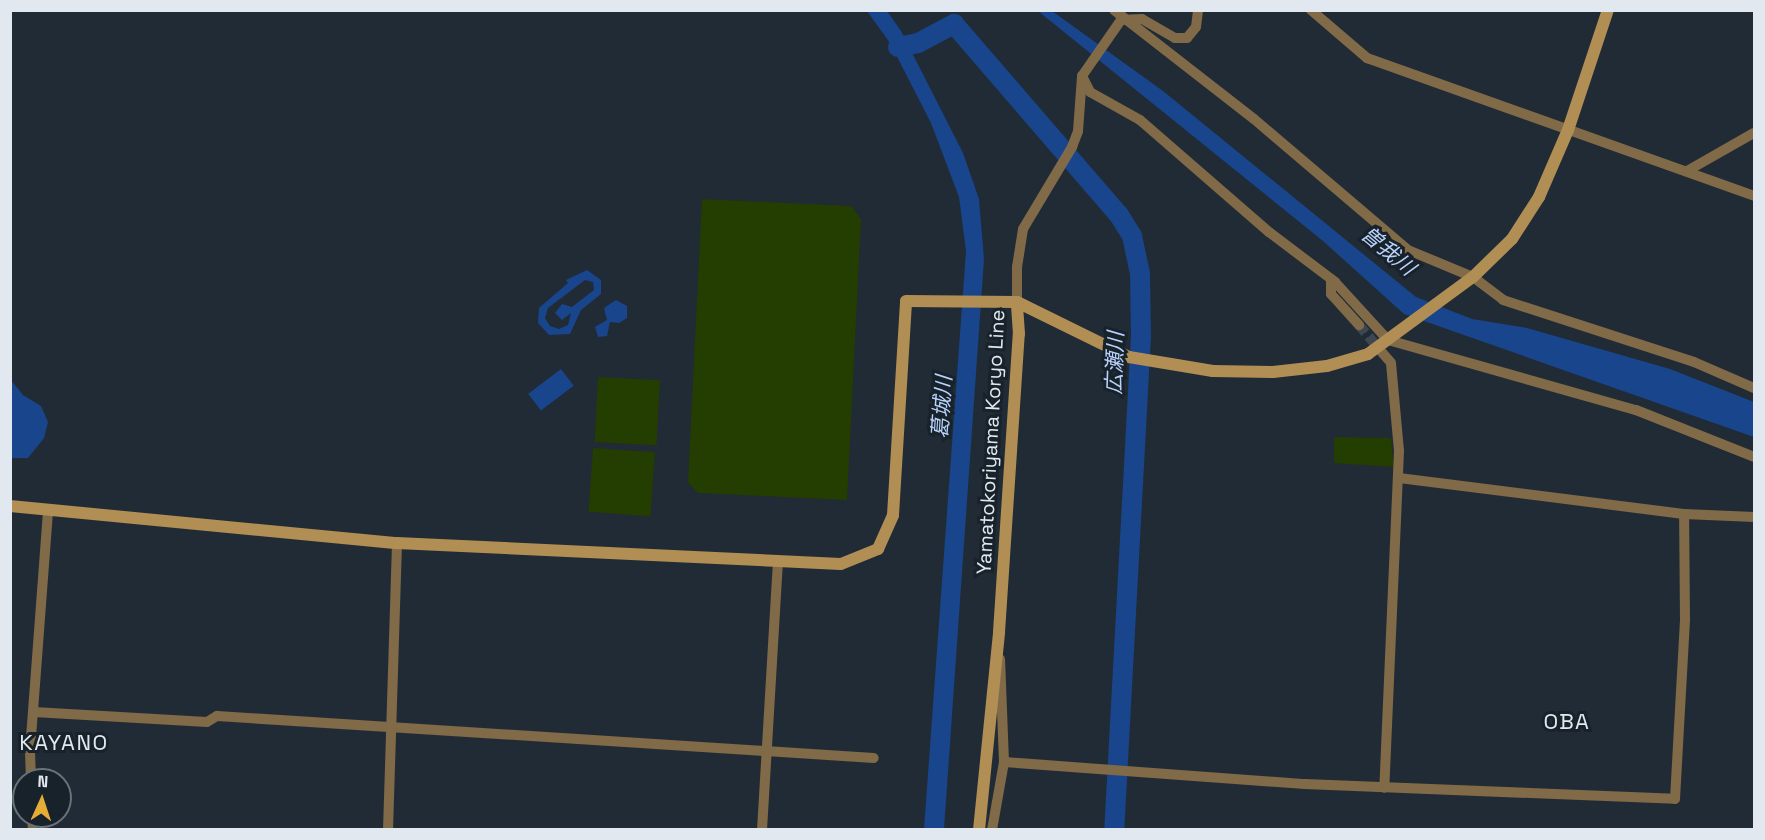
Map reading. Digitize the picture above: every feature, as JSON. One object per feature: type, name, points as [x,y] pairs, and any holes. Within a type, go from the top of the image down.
[{"type":"main road","name":"Yamatokoriyama Koryo Line","points":[[980,830],[999,632],[1019,334],[1017,302],[1129,357],[1213,371],[1272,372],[1327,366],[1368,354],[1473,277],[1512,239],[1539,198],[1568,130],[1608,10]]},
{"type":"main road","points":[[10,506],[397,543],[841,564],[878,549],[892,515],[906,301],[1017,302]]},
{"type":"street","points":[[1114,10],[1254,119],[1408,250],[1473,277],[1503,300],[1694,362],[1755,388]]},
{"type":"street","points":[[1124,19],[1142,19],[1175,38],[1187,38],[1196,27],[1198,10]]},
{"type":"street","points":[[1311,10],[1367,58],[1755,196]]},
{"type":"street","points":[[1017,302],[1016,278],[1023,229],[1072,147],[1078,131],[1082,76],[1124,19]]},
{"type":"street","points":[[1082,76],[1090,92],[1140,120],[1331,279],[1387,342],[1391,363],[1400,478],[1384,788]]},
{"type":"street","points":[[1687,171],[1755,133]]},
{"type":"street","points":[[1331,279],[1331,294],[1359,326]]},
{"type":"street","points":[[1387,342],[1636,410],[1755,457]]},
{"type":"street","points":[[1400,478],[1684,513],[1755,517]]},
{"type":"street","points":[[32,768],[48,511]]},
{"type":"street","points":[[1004,762],[1384,788],[1675,799],[1685,620],[1684,513]]},
{"type":"street","points":[[388,830],[392,775],[389,728],[397,543]]},
{"type":"street","points":[[762,830],[778,562]]},
{"type":"street","points":[[992,830],[1004,762],[999,632]]},
{"type":"street","points":[[34,712],[207,722],[217,716],[874,758]]},
{"type":"green space","points":[[702,199],[851,206],[861,219],[847,500],[698,493],[688,482]]},
{"type":"green space","points":[[598,377],[660,380],[657,445],[595,442]]},
{"type":"green space","points":[[1334,437],[1391,438],[1394,467],[1334,463]]},
{"type":"green space","points":[[593,448],[655,452],[650,516],[589,512]]},
{"type":"water","points":[[867,11],[887,11],[901,31],[963,153],[979,199],[984,259],[944,829],[924,829],[966,251],[959,197],[931,123],[890,43]]},
{"type":"water","points":[[1038,11],[1052,11],[1163,91],[1416,297],[1472,319],[1527,328],[1670,369],[1754,402],[1754,437],[1404,314],[1323,241]]},
{"type":"water","points":[[587,270],[601,280],[601,294],[581,310],[570,334],[549,335],[538,323],[539,308],[568,283],[566,280]],"holes":[[[585,280],[593,282],[594,290],[572,307],[562,304],[555,313],[562,320],[571,313],[568,325],[559,329],[550,326],[545,318],[548,308]]]},
{"type":"water","points":[[616,300],[627,306],[627,318],[619,323],[610,322],[607,336],[598,337],[595,327],[607,320],[604,308]]},
{"type":"water","points":[[561,369],[574,386],[541,410],[528,394]]},
{"type":"water","points":[[10,379],[23,395],[41,406],[48,422],[44,438],[28,458],[11,458]]},
{"type":"waterway","name":"広瀬川","points":[[898,47],[918,43],[954,24],[1119,215],[1132,236],[1140,274],[1141,336],[1114,830]]},
{"type":"tunnel","points":[[1359,325],[1379,349]]},
{"type":"district","name":"OBA","points":[[1567,722]]},
{"type":"district","name":"KAYANO","points":[[64,743]]},
{"type":"water label","name":"曽我川","points":[[1388,251]]},
{"type":"water label","name":"葛城川","points":[[942,407]]}]
